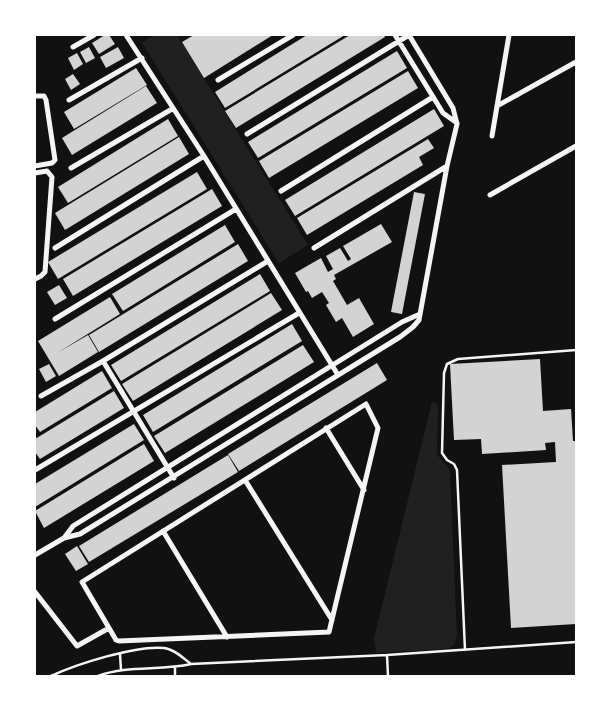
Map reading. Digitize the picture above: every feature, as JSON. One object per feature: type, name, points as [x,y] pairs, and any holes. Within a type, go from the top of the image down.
[{"type":"street","points":[[73,48],[94,35]]},
{"type":"street","points":[[126,35],[204,156],[338,375]]},
{"type":"street","points":[[218,80],[293,35]]},
{"type":"street","points":[[395,35],[444,113],[457,124]]},
{"type":"street","points":[[35,555],[64,538],[80,534],[174,478],[400,337],[413,327],[418,320],[447,166],[457,124],[453,108],[409,35],[247,134]]},
{"type":"street","points":[[492,136],[509,35]]},
{"type":"street","points":[[69,100],[142,58]]},
{"type":"street","points":[[497,106],[576,62]]},
{"type":"street","points":[[35,96],[44,96],[46,100],[55,160],[52,163],[35,166]]},
{"type":"street","points":[[281,191],[433,97]]},
{"type":"street","points":[[71,168],[172,109]]},
{"type":"street","points":[[490,195],[576,146]]},
{"type":"street","points":[[55,248],[204,156]]},
{"type":"street","points":[[314,248],[447,166]]},
{"type":"street","points":[[35,173],[47,171],[52,177],[45,272],[35,279]]},
{"type":"street","points":[[55,319],[236,209]]},
{"type":"street","points":[[41,396],[103,361],[268,261]]},
{"type":"street","points":[[35,470],[299,313]]},
{"type":"street","points":[[64,538],[74,526],[333,367],[402,322],[420,314]]},
{"type":"street","points":[[103,361],[174,478]]},
{"type":"street","points":[[366,404],[378,428],[330,630],[327,633],[116,640],[82,582],[245,480],[366,404]]},
{"type":"street","points":[[326,428],[364,490]]},
{"type":"street","points":[[245,480],[332,620]]},
{"type":"street","points":[[163,531],[227,637]]},
{"type":"street","points":[[35,592],[76,646],[109,628]]},
{"type":"lane","points":[[465,650],[457,470],[454,464],[447,460],[442,453],[444,373],[447,364],[458,359],[576,350]]},
{"type":"lane","points":[[98,676],[113,671],[175,668],[191,664],[387,655],[576,642]]},
{"type":"lane","points":[[51,676],[72,667],[145,649],[164,648],[191,664]]},
{"type":"lane","points":[[120,654],[121,670]]},
{"type":"lane","points":[[387,655],[388,676]]},
{"type":"lane","points":[[175,668],[175,676]]},
{"type":"shaded area","points":[[154,35],[177,35],[308,245],[279,263],[142,43]]},
{"type":"shaded area","points":[[432,402],[438,406],[437,453],[450,472],[457,636],[453,646],[447,649],[376,653],[374,638]]},
{"type":"building","points":[[105,35],[109,35],[115,44],[99,54],[92,43]]},
{"type":"building","points":[[194,35],[273,35],[204,78],[182,42]]},
{"type":"building","points":[[307,35],[345,35],[225,108],[215,92]]},
{"type":"building","points":[[350,35],[384,35],[385,37],[236,128],[225,111]]},
{"type":"building","points":[[89,47],[95,58],[86,63],[80,52]]},
{"type":"building","points":[[118,47],[124,58],[106,68],[100,57]]},
{"type":"building","points":[[397,51],[407,68],[258,158],[248,142]]},
{"type":"building","points":[[77,53],[83,64],[74,70],[68,58]]},
{"type":"building","points":[[136,68],[147,85],[74,129],[64,112]]},
{"type":"building","points":[[408,71],[418,88],[269,178],[259,161]]},
{"type":"building","points":[[73,74],[80,84],[71,90],[65,79]]},
{"type":"building","points":[[146,86],[157,103],[72,155],[62,138]]},
{"type":"building","points":[[434,109],[444,126],[295,216],[285,200]]},
{"type":"building","points":[[168,119],[178,136],[68,203],[58,187]]},
{"type":"building","points":[[179,137],[189,154],[65,230],[55,213]]},
{"type":"building","points":[[428,139],[434,148],[419,157],[423,165],[307,235],[297,218]]},
{"type":"building","points":[[197,172],[207,189],[58,279],[48,262]]},
{"type":"building","points":[[212,189],[222,206],[73,296],[63,279]]},
{"type":"building","points":[[414,192],[425,194],[402,314],[391,312]]},
{"type":"building","points":[[381,224],[392,242],[334,275],[336,279],[333,281],[347,305],[359,298],[374,324],[353,337],[342,318],[336,322],[326,305],[329,303],[322,292],[312,298],[308,291],[306,292],[295,273],[321,258],[328,272],[333,269],[326,256],[340,248],[348,261],[351,259],[343,246]]},
{"type":"building","points":[[225,225],[235,242],[123,311],[112,294]]},
{"type":"building","points":[[238,244],[248,261],[99,352],[89,335]]},
{"type":"building","points":[[260,274],[270,291],[121,381],[111,365]]},
{"type":"building","points":[[59,285],[67,298],[55,305],[47,292]]},
{"type":"building","points":[[271,293],[282,310],[133,401],[122,384]]},
{"type":"building","points":[[110,297],[120,314],[57,353],[88,335],[98,352],[59,376],[38,341]]},
{"type":"building","points":[[292,324],[302,341],[153,432],[143,415]]},
{"type":"building","points":[[303,345],[314,362],[165,453],[154,436]]},
{"type":"building","points":[[540,359],[543,411],[571,409],[573,441],[576,441],[576,624],[511,628],[502,465],[556,462],[555,442],[545,443],[546,450],[482,454],[481,439],[454,440],[450,364]]},
{"type":"building","points":[[377,363],[387,380],[239,471],[228,454]]},
{"type":"building","points":[[49,364],[56,376],[46,382],[39,369]]},
{"type":"building","points":[[102,371],[112,388],[40,432],[35,425],[35,412]]},
{"type":"building","points":[[114,391],[124,408],[40,459],[35,452],[35,439]]},
{"type":"building","points":[[134,424],[144,440],[35,507],[35,484]]},
{"type":"building","points":[[144,444],[154,461],[44,528],[35,511]]},
{"type":"building","points":[[228,455],[238,472],[89,562],[79,546]]},
{"type":"building","points":[[77,546],[88,564],[76,571],[65,554]]}]
